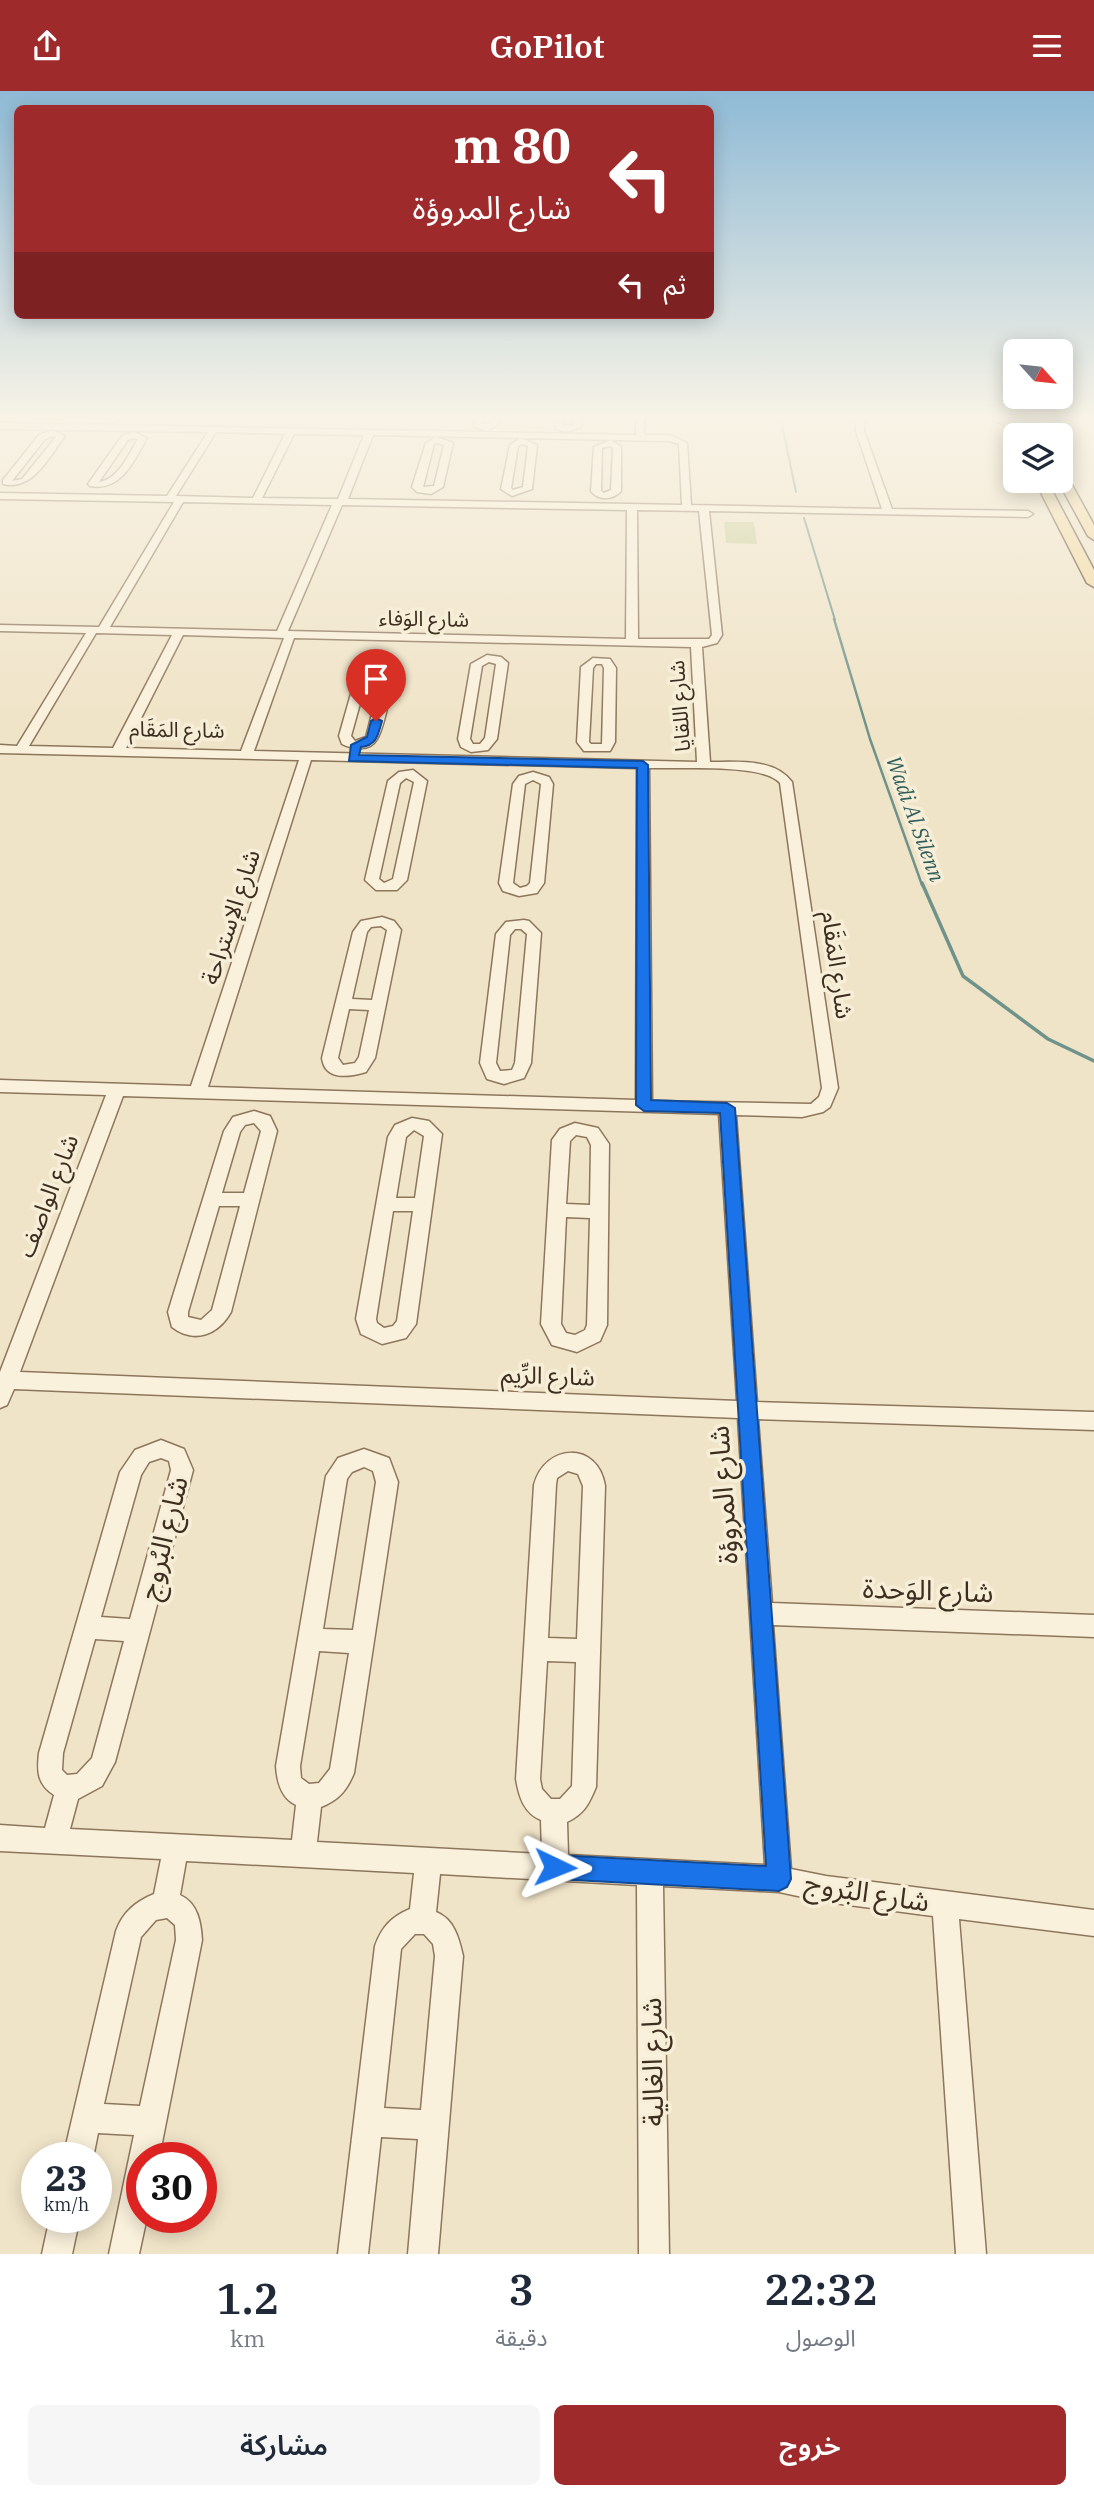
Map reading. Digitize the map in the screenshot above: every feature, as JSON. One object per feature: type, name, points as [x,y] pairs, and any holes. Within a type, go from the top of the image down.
[{"type":"main road","points":[[1059,516],[1094,583]]},
{"type":"main road","points":[[1083,516],[1094,536]]},
{"type":"street","points":[[20,749],[98,630],[165,516]]},
{"type":"street","points":[[246,755],[289,619],[330,516]]},
{"type":"street","points":[[632,516],[632,642]]},
{"type":"street","points":[[696,644],[710,643],[717,635],[705,516]]},
{"type":"street","name":"شارع الوَفاء","points":[[0,628],[696,644]]},
{"type":"street","points":[[118,751],[179,632]]},
{"type":"street","name":"شارع اللقايا","points":[[696,644],[704,766]]},
{"type":"street","points":[[381,656],[391,662],[372,738],[364,744],[348,743],[345,739],[354,706],[366,663],[371,658],[381,656]]},
{"type":"street","points":[[491,658],[502,663],[489,744],[475,755],[464,742],[469,707],[478,662],[491,658]]},
{"type":"street","points":[[599,660],[610,666],[610,711],[608,746],[596,757],[583,742],[584,711],[587,667],[590,662],[599,660]]},
{"type":"street","points":[[354,706],[380,707]]},
{"type":"street","points":[[469,707],[496,708]]},
{"type":"street","points":[[584,711],[610,711]]},
{"type":"street","points":[[353,758],[356,745]]},
{"type":"street","name":"شارع المَقَام","points":[[0,749],[353,758],[411,767],[475,755],[534,769],[596,757],[643,765],[764,768],[776,772],[785,779],[830,1088],[826,1102],[808,1111],[0,1086]]},
{"type":"street","name":"شارع الإستراحة","points":[[198,1091],[306,757]]},
{"type":"street","points":[[643,765],[644,1105]]},
{"type":"street","points":[[411,767],[421,781],[413,819],[399,882],[385,888],[374,884],[372,880],[394,781],[411,767]]},
{"type":"street","points":[[534,769],[546,782],[537,886],[532,890],[519,892],[508,888],[506,883],[519,782],[534,769]]},
{"type":"street","points":[[386,818],[413,819]]},
{"type":"street","points":[[514,821],[543,822]]},
{"type":"street","points":[[378,921],[389,924],[394,930],[365,1061],[360,1068],[345,1072],[333,1067],[330,1062],[343,1004],[361,929],[366,924],[378,921]]},
{"type":"street","points":[[343,1004],[378,1005]]},
{"type":"street","points":[[511,1009],[521,1071],[504,1078],[493,1075],[489,1068],[511,1009]]},
{"type":"street","points":[[340,1095],[345,1072]]},
{"type":"street","points":[[502,1100],[504,1078]]},
{"type":"street","name":"شارع الواصف","points":[[0,1399],[4,1380],[117,1089]]},
{"type":"street","points":[[254,1117],[260,1093]]},
{"type":"street","points":[[418,1124],[422,1098]]},
{"type":"street","points":[[581,1129],[582,1103]]},
{"type":"street","name":"شارع المروؤة","points":[[727,1108],[779,1879]]},
{"type":"street","points":[[254,1117],[264,1120],[269,1131],[219,1317],[211,1325],[192,1329],[182,1325],[178,1312],[233,1128],[244,1119],[254,1117]]},
{"type":"street","points":[[418,1124],[428,1127],[433,1134],[407,1319],[399,1332],[388,1336],[376,1334],[366,1324],[398,1133],[406,1126],[418,1124]]},
{"type":"street","points":[[581,1129],[592,1132],[600,1139],[599,1212],[596,1330],[589,1339],[577,1344],[559,1339],[552,1330],[561,1140],[570,1131],[581,1129]]},
{"type":"street","points":[[212,1199],[250,1201]]},
{"type":"street","points":[[386,1204],[424,1205]]},
{"type":"street","points":[[558,1210],[599,1212]]},
{"type":"street","name":"شارع الرِّيم","points":[[4,1380],[1094,1421]]},
{"type":"street","name":"شارع البُروج","points":[[167,1450],[181,1459],[182,1470],[100,1770],[86,1784],[68,1788],[53,1780],[49,1763],[87,1628],[134,1466],[148,1453],[167,1450]]},
{"type":"street","points":[[364,1458],[382,1465],[387,1482],[342,1773],[333,1789],[310,1797],[295,1790],[288,1775],[309,1639],[337,1476],[345,1465],[364,1458]]},
{"type":"street","points":[[570,1462],[588,1469],[594,1481],[584,1787],[577,1803],[563,1811],[554,1812],[537,1805],[528,1789],[536,1649],[546,1478],[552,1468],[570,1462]]},
{"type":"street","name":"شارع الوَحدة","points":[[760,1614],[1094,1626]]},
{"type":"street","name":"شارع البُروج","points":[[87,1628],[139,1630]]},
{"type":"street","points":[[309,1639],[362,1642]]},
{"type":"street","points":[[536,1649],[589,1651]]},
{"type":"street","points":[[54,1840],[68,1788]]},
{"type":"street","points":[[303,1852],[310,1797]]},
{"type":"street","points":[[554,1812],[555,1867]]},
{"type":"street","name":"شارع البُروج","points":[[0,1837],[779,1879],[826,1889],[1094,1923]]},
{"type":"street","points":[[165,1904],[176,1847]]},
{"type":"street","points":[[422,1920],[428,1859]]},
{"type":"street","name":"شارع الغالية","points":[[650,1871],[654,2254]]},
{"type":"street","points":[[82,2142],[129,1931],[140,1914],[156,1905],[165,1904],[182,1911],[189,1929],[147,2142]]},
{"type":"street","points":[[945,1905],[971,2254]]},
{"type":"street","points":[[353,2254],[388,1946],[405,1923],[422,1920],[439,1927],[448,1945],[423,2254]]},
{"type":"street","points":[[87,2117],[151,2121]]},
{"type":"street","points":[[368,2122],[434,2125]]},
{"type":"street","points":[[57,2254],[62,2233]]},
{"type":"street","points":[[124,2254],[128,2233]]},
{"type":"green space","points":[[724,522],[754,522],[757,544],[726,543]]},
{"type":"waterway","name":"Wadi Al Silenn","points":[[804,518],[835,620]]},
{"type":"waterway","name":"Wadi Al Silenn","points":[[834,619],[870,739],[922,885]]},
{"type":"waterway","name":"Wadi Al Silenn","points":[[922,883],[963,976],[1048,1039],[1094,1061]]},
{"type":"route","points":[[376,721],[372,738],[364,744],[356,745],[353,758],[643,765],[644,1105],[727,1108],[779,1879],[555,1867]]}]
